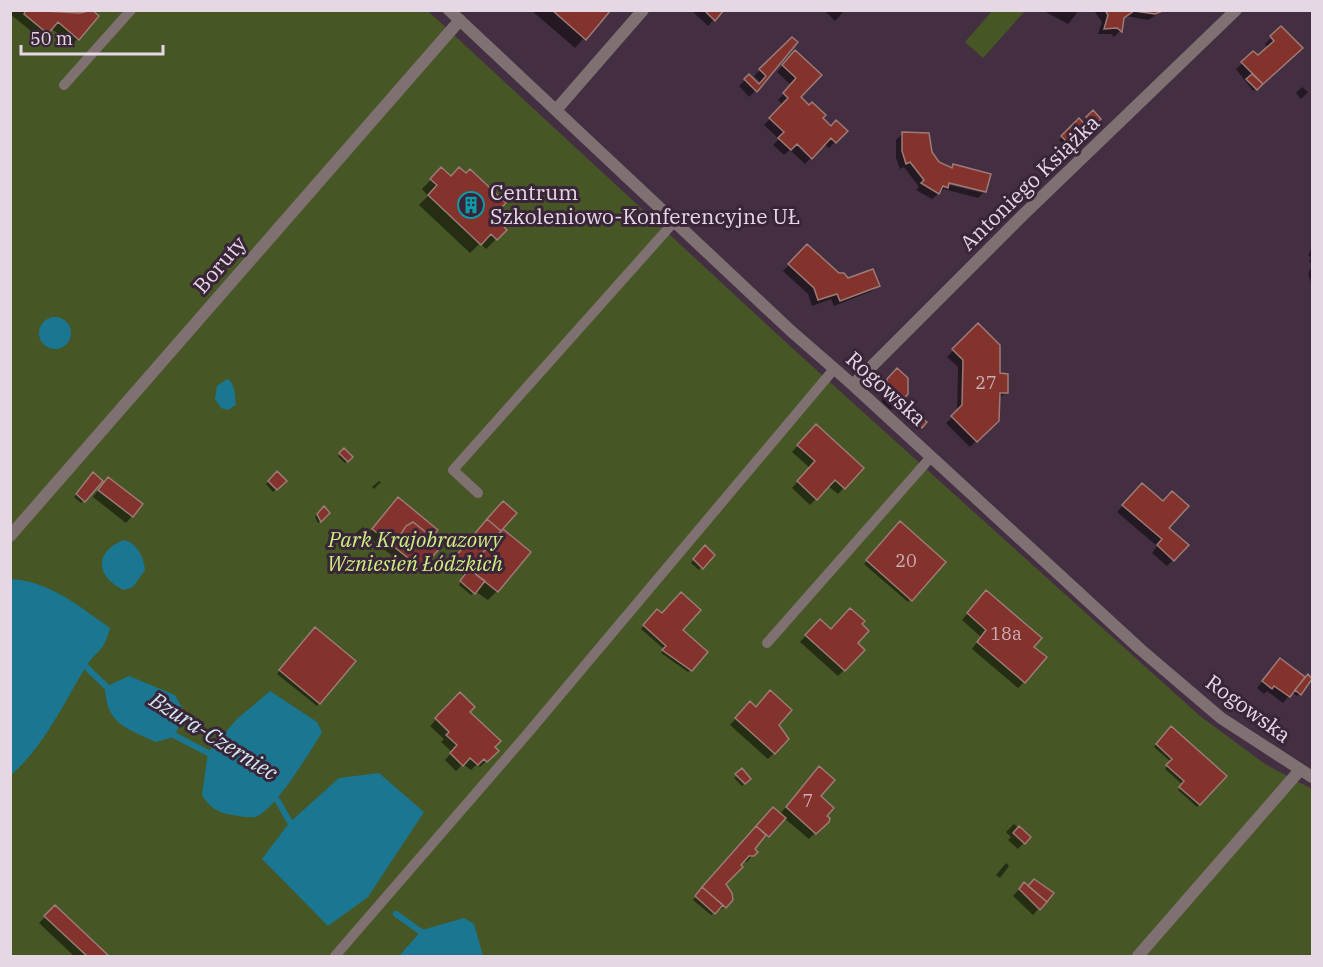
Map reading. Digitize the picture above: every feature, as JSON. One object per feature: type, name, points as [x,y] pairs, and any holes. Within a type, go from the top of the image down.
[{"type":"street","name":"Rogowska","points":[[449,10],[674,222],[1163,669],[1221,718],[1312,777]]},
{"type":"street","points":[[556,110],[643,10]]},
{"type":"street","name":"Antoniego Książka","points":[[854,385],[1024,214],[1236,10]]},
{"type":"street","name":"Boruty","points":[[10,536],[460,20]]},
{"type":"street","points":[[1138,957],[1300,770]]},
{"type":"lane","points":[[64,85],[131,10]]},
{"type":"lane","points":[[478,493],[453,470],[674,222]]},
{"type":"lane","points":[[335,957],[536,724],[834,369]]},
{"type":"lane","points":[[767,643],[931,457]]},
{"type":"green space","points":[[993,10],[1025,11],[983,58],[965,42]]},
{"type":"green space","name":"Park Krajobrazowy Wzniesień Łódzkich","points":[[10,11],[428,11],[791,347],[1200,716],[1265,764],[1312,789],[1312,956],[11,956]]},
{"type":"water","points":[[55,317],[66,322],[71,333],[66,344],[55,349],[44,344],[39,333],[44,322]]},
{"type":"water","points":[[227,379],[233,386],[236,405],[228,410],[221,408],[215,399],[217,386]]},
{"type":"water","points":[[124,540],[133,544],[139,551],[145,570],[133,587],[124,590],[114,585],[108,578],[103,571],[102,564],[107,551]]},
{"type":"water","points":[[13,579],[53,590],[110,628],[102,648],[88,664],[43,739],[11,775],[10,585]]},
{"type":"water","points":[[129,676],[175,695],[185,713],[174,737],[156,742],[127,728],[114,717],[106,699],[105,687]]},
{"type":"water","points":[[270,691],[317,722],[322,732],[292,779],[263,813],[250,817],[222,813],[214,809],[202,795],[208,752],[237,719]]},
{"type":"water","points":[[379,773],[424,812],[368,897],[328,926],[262,859],[289,823],[339,778]]},
{"type":"water","points":[[464,918],[474,924],[483,956],[399,956],[422,930]]},
{"type":"building","points":[[26,10],[80,13],[92,10],[99,16],[79,40],[58,22],[48,34],[24,14]]},
{"type":"building","points":[[552,10],[611,10],[586,40]]},
{"type":"building","points":[[704,10],[724,10],[715,21]]},
{"type":"building","points":[[1105,10],[1165,10],[1155,14],[1134,11],[1124,18],[1122,32],[1117,28],[1104,29],[1108,15]]},
{"type":"building","points":[[1281,26],[1303,48],[1263,84],[1241,62],[1253,51],[1258,55],[1274,41],[1270,36]]},
{"type":"building","points":[[792,37],[798,42],[757,92],[744,79],[749,74],[759,84],[766,76],[759,69]]},
{"type":"building","points":[[795,50],[822,75],[801,97],[809,105],[812,102],[826,115],[823,118],[831,126],[836,120],[848,131],[836,143],[831,138],[812,159],[797,144],[791,150],[778,138],[784,132],[769,118],[788,98],[783,93],[796,78],[782,65]]},
{"type":"building","points":[[1252,74],[1263,84],[1257,90],[1246,79]]},
{"type":"building","points":[[1093,110],[1101,119],[1094,126],[1086,117]]},
{"type":"building","points":[[1079,118],[1091,131],[1073,148],[1061,136]]},
{"type":"building","points":[[902,132],[929,133],[932,152],[939,162],[952,168],[953,164],[991,174],[986,192],[949,183],[948,188],[943,186],[939,194],[921,183],[924,180],[910,162],[906,164],[902,151]]},
{"type":"building","name":"Centrum Szkoleniowo-Konferencyjne UŁ","points":[[441,167],[451,176],[459,167],[466,173],[470,169],[506,203],[501,208],[507,213],[499,222],[507,230],[497,240],[491,234],[481,245],[428,195],[437,185],[430,179]]},
{"type":"building","points":[[807,244],[839,273],[844,273],[848,278],[873,269],[880,286],[840,301],[837,294],[818,300],[814,288],[788,264]]},
{"type":"building","points":[[978,323],[1000,345],[1000,373],[1008,374],[1008,393],[1000,393],[999,421],[977,442],[951,416],[962,405],[963,360],[952,349]]},
{"type":"building","points":[[897,368],[908,378],[908,394],[898,405],[887,395],[887,379]]},
{"type":"building","points":[[916,413],[927,422],[922,428],[912,418]]},
{"type":"building","points":[[816,424],[864,468],[845,489],[835,480],[817,500],[797,481],[815,461],[797,445]]},
{"type":"building","points":[[344,448],[353,457],[348,462],[339,453]]},
{"type":"building","points":[[277,471],[287,481],[277,490],[268,481]]},
{"type":"building","points":[[93,472],[103,481],[85,502],[76,494]]},
{"type":"building","points":[[108,477],[143,504],[133,517],[98,490]]},
{"type":"building","points":[[1142,483],[1163,501],[1172,491],[1189,506],[1169,528],[1189,545],[1174,561],[1157,545],[1162,539],[1122,505]]},
{"type":"building","points":[[398,497],[438,530],[432,537],[413,522],[406,526],[393,546],[372,529]]},
{"type":"building","points":[[503,501],[517,513],[501,531],[487,519]]},
{"type":"building","points":[[324,506],[330,513],[321,522],[317,514]]},
{"type":"building","points":[[487,519],[501,531],[469,569],[455,557]]},
{"type":"building","points":[[900,521],[946,562],[912,601],[866,560]]},
{"type":"building","points":[[413,522],[432,537],[429,540],[439,549],[422,569],[393,546],[406,526]]},
{"type":"building","points":[[503,529],[531,552],[498,592],[469,569]]},
{"type":"building","points":[[705,545],[715,555],[703,569],[693,559]]},
{"type":"building","points":[[469,569],[485,581],[475,594],[460,581]]},
{"type":"building","points":[[986,590],[1042,638],[1034,647],[1047,657],[1025,683],[977,642],[986,630],[967,613]]},
{"type":"building","points":[[681,592],[701,610],[683,630],[708,652],[692,671],[662,650],[666,646],[643,625],[657,609],[662,613]]},
{"type":"building","points":[[850,608],[865,621],[862,624],[869,631],[858,643],[865,650],[845,671],[805,635],[820,619],[831,629]]},
{"type":"building","points":[[315,627],[356,661],[320,704],[279,670]]},
{"type":"building","points":[[1280,658],[1305,677],[1290,697],[1274,686],[1272,689],[1262,681]]},
{"type":"building","points":[[1308,674],[1312,679],[1301,695],[1295,690]]},
{"type":"building","points":[[770,690],[792,710],[779,725],[789,739],[775,754],[735,718],[750,701],[756,707]]},
{"type":"building","points":[[460,692],[475,707],[470,712],[501,741],[495,747],[499,751],[487,762],[484,759],[478,765],[470,758],[463,766],[450,753],[457,745],[446,735],[449,732],[435,718]]},
{"type":"building","points":[[1171,726],[1227,776],[1200,805],[1179,787],[1184,781],[1166,765],[1172,759],[1156,744]]},
{"type":"building","points":[[819,766],[835,780],[821,796],[834,808],[827,816],[830,818],[829,822],[816,834],[786,807]]},
{"type":"building","points":[[742,768],[751,779],[745,784],[735,774]]},
{"type":"building","points":[[773,807],[786,818],[769,837],[756,826]]},
{"type":"building","points":[[756,826],[766,835],[755,849],[758,852],[754,856],[749,856],[741,865],[743,867],[726,884],[732,893],[733,900],[726,908],[702,887]]},
{"type":"building","points":[[1019,826],[1031,837],[1025,844],[1013,833]]},
{"type":"building","points":[[1034,879],[1054,893],[1047,902],[1028,886]]},
{"type":"building","points":[[1024,882],[1047,902],[1040,910],[1019,889]]},
{"type":"building","points":[[702,887],[723,905],[715,914],[695,896]]},
{"type":"building","points":[[55,905],[109,956],[87,956],[44,916]]},
{"type":"waterway","name":"Bzura-Czerniec","points":[[80,666],[85,666],[111,691]]},
{"type":"waterway","name":"Bzura-Czerniec","points":[[168,732],[214,756]]},
{"type":"waterway","name":"Bzura-Czerniec","points":[[270,793],[295,828]]},
{"type":"waterway","name":"Bzura-Czerniec","points":[[396,914],[427,936]]},
{"type":"place","name":"Centrum Szkoleniowo-Konferencyjne UŁ","points":[[471,205]]}]
